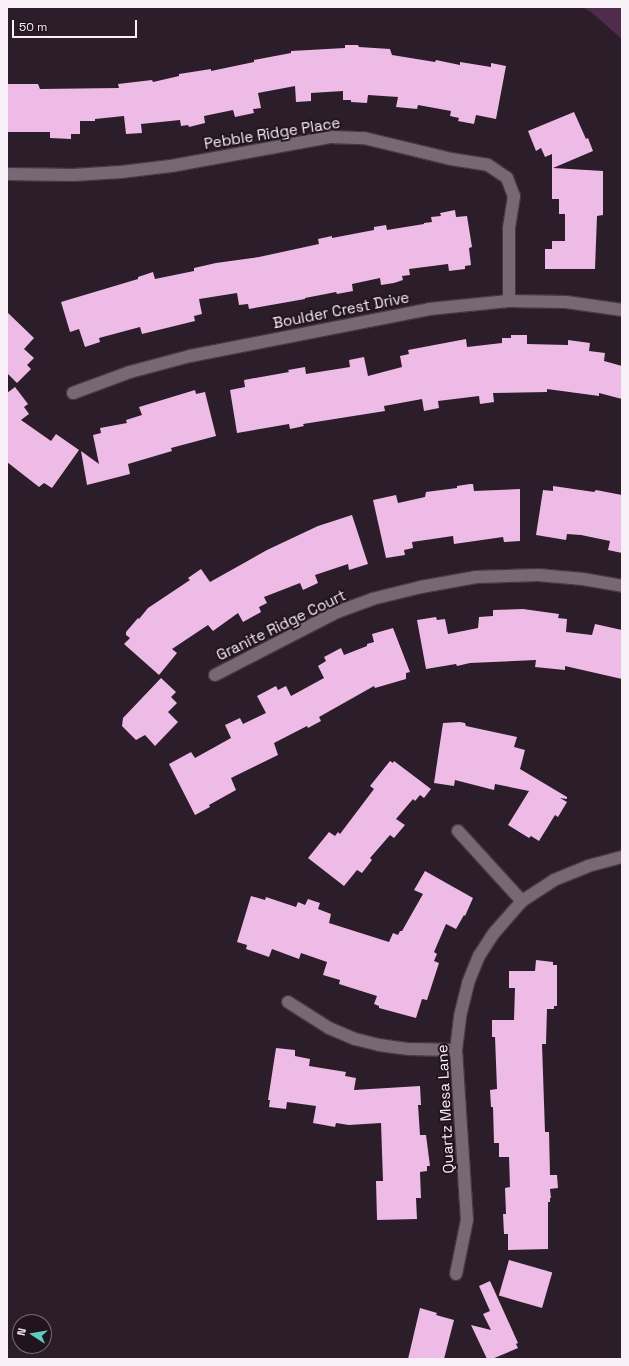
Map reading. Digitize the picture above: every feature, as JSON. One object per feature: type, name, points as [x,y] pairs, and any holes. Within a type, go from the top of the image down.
[{"type":"street","name":"Pebble Ridge Place","points":[[7,174],[73,175],[121,172],[171,166],[331,137],[364,138],[451,159],[488,165],[507,178],[514,196],[510,229],[509,301]]},
{"type":"street","name":"Boulder Crest Drive","points":[[73,393],[130,372],[190,356],[429,309],[509,301],[566,302],[622,310]]},
{"type":"street","name":"Granite Ridge Court","points":[[215,675],[337,612],[372,599],[421,587],[476,577],[538,575],[583,579],[622,586]]},
{"type":"street","points":[[458,831],[522,901]]},
{"type":"street","name":"Quartz Mesa Lane","points":[[456,1274],[467,1220],[456,1050],[460,1016],[468,983],[479,956],[494,933],[522,901],[554,880],[588,866],[622,857]]},
{"type":"street","points":[[288,1002],[329,1028],[356,1039],[379,1045],[409,1049],[456,1050]]},
{"type":"shaded area","points":[[582,7],[622,7],[622,39],[591,12]]},
{"type":"building","points":[[345,45],[390,49],[392,55],[435,62],[436,60],[460,65],[460,62],[491,67],[491,63],[506,66],[496,119],[476,115],[474,124],[458,121],[459,118],[450,116],[451,111],[418,105],[417,109],[396,107],[398,97],[368,95],[367,103],[351,102],[351,100],[343,100],[343,91],[311,93],[311,101],[296,102],[295,86],[258,93],[261,108],[253,109],[254,113],[235,117],[233,110],[204,116],[205,123],[189,127],[188,125],[181,126],[180,120],[141,124],[142,133],[126,134],[124,116],[95,119],[95,121],[80,121],[80,134],[71,134],[71,139],[50,138],[50,132],[7,132],[7,84],[38,84],[40,89],[119,88],[118,84],[152,80],[153,82],[179,76],[179,74],[211,69],[211,71],[254,62],[254,60],[291,53],[291,51],[345,48]]},
{"type":"building","points":[[574,112],[593,151],[553,168],[603,171],[603,215],[597,216],[595,269],[545,269],[545,249],[552,249],[552,241],[565,241],[565,214],[559,214],[559,199],[552,199],[552,154],[545,157],[541,148],[536,151],[528,131]]},
{"type":"building","points":[[455,210],[456,217],[467,216],[472,247],[469,248],[471,265],[465,266],[465,269],[449,271],[448,264],[409,269],[410,275],[402,276],[403,280],[394,283],[381,285],[380,278],[352,284],[353,291],[337,294],[336,292],[249,309],[248,304],[239,305],[237,293],[199,299],[202,314],[194,316],[195,321],[142,334],[140,327],[99,338],[100,342],[85,347],[79,329],[70,332],[61,302],[138,279],[138,277],[153,272],[155,279],[194,271],[194,268],[216,263],[259,257],[319,244],[318,239],[332,236],[332,238],[374,230],[374,227],[386,225],[387,230],[424,224],[432,222],[431,217],[441,216],[440,213]]},
{"type":"building","points":[[7,312],[34,338],[24,349],[34,358],[27,365],[31,369],[17,383],[7,373]]},
{"type":"building","points":[[511,335],[527,335],[527,344],[568,345],[568,340],[590,343],[589,351],[605,353],[604,361],[622,366],[622,399],[599,393],[599,396],[547,389],[547,392],[493,393],[494,402],[480,404],[479,396],[438,401],[439,408],[424,411],[422,399],[384,406],[385,411],[303,424],[304,426],[290,429],[289,424],[237,433],[230,390],[245,387],[244,380],[289,372],[288,370],[305,367],[306,374],[350,367],[349,360],[364,357],[368,376],[402,367],[400,356],[409,354],[408,350],[466,339],[467,347],[502,343],[502,338],[511,338]]},
{"type":"building","points":[[15,387],[28,404],[24,407],[29,414],[21,420],[51,441],[56,434],[79,450],[52,488],[44,483],[39,487],[7,462],[7,393]]},
{"type":"building","points":[[195,390],[196,394],[205,392],[216,436],[171,448],[172,451],[128,464],[130,474],[87,485],[81,451],[99,464],[93,435],[101,433],[100,428],[127,423],[126,420],[142,415],[139,407]]},
{"type":"building","points":[[473,484],[474,491],[520,489],[520,541],[504,542],[503,537],[454,544],[453,536],[412,542],[413,548],[404,550],[405,555],[386,558],[373,500],[396,495],[398,503],[425,497],[426,492],[457,488],[457,486]]},
{"type":"building","points":[[553,486],[594,492],[596,490],[622,495],[622,553],[608,550],[610,541],[581,535],[567,534],[566,540],[536,535],[543,490],[553,491]]},
{"type":"building","points":[[352,515],[368,564],[349,570],[348,564],[315,575],[318,583],[303,590],[300,583],[264,597],[267,603],[259,607],[261,612],[243,622],[238,613],[213,631],[208,625],[172,649],[177,653],[159,675],[124,644],[130,638],[126,635],[126,632],[148,608],[190,580],[188,578],[201,569],[210,582],[267,550],[318,526]]},
{"type":"building","points":[[523,609],[559,614],[558,618],[567,619],[566,632],[592,635],[595,624],[622,630],[622,679],[565,666],[565,670],[535,667],[536,660],[470,663],[457,666],[456,664],[426,669],[417,620],[436,617],[437,620],[445,619],[448,634],[478,628],[479,617],[493,616],[493,610]]},
{"type":"building","points":[[393,628],[410,672],[406,673],[406,679],[375,688],[374,686],[319,717],[321,721],[308,728],[307,726],[274,743],[278,755],[231,778],[236,790],[209,805],[210,807],[195,815],[169,764],[191,752],[195,758],[231,738],[225,725],[240,718],[243,724],[266,713],[257,696],[276,686],[278,690],[286,686],[291,696],[324,678],[318,666],[326,661],[324,657],[341,648],[344,655],[367,646],[367,644],[374,642],[372,634]]},
{"type":"building","points":[[161,678],[176,692],[171,697],[177,703],[168,712],[178,722],[155,746],[145,735],[136,740],[122,726],[123,718]]},
{"type":"building","points":[[443,723],[465,723],[466,726],[517,737],[514,747],[525,750],[520,769],[567,797],[567,799],[560,798],[567,802],[558,817],[555,815],[539,841],[531,836],[529,838],[508,825],[529,791],[495,784],[494,790],[455,780],[454,786],[434,783]]},
{"type":"building","points":[[390,761],[393,763],[394,761],[431,789],[424,798],[420,795],[415,801],[413,799],[396,819],[405,825],[394,838],[390,835],[370,858],[372,860],[362,873],[357,870],[344,886],[308,858],[329,832],[335,836],[338,832],[340,834],[374,789],[370,786]]},
{"type":"building","points":[[425,871],[473,898],[465,916],[464,915],[456,929],[446,924],[434,952],[437,954],[434,961],[439,963],[427,1000],[422,999],[416,1018],[379,1008],[379,1006],[374,1004],[377,996],[339,984],[340,980],[323,975],[327,962],[301,953],[299,959],[272,949],[269,957],[246,949],[247,945],[237,942],[251,896],[265,900],[266,897],[296,907],[298,902],[305,905],[308,899],[320,903],[318,909],[331,914],[329,923],[389,942],[393,933],[398,935],[400,931],[402,931],[423,894],[414,890]]},
{"type":"building","points":[[536,960],[553,962],[553,965],[557,965],[557,1006],[554,1006],[554,1009],[547,1009],[546,1044],[542,1044],[545,1132],[549,1132],[550,1175],[557,1175],[558,1188],[550,1189],[551,1198],[550,1202],[548,1202],[548,1249],[508,1250],[508,1234],[504,1234],[503,1214],[506,1214],[505,1188],[510,1187],[509,1157],[499,1157],[499,1143],[494,1143],[493,1107],[491,1107],[490,1090],[497,1089],[495,1037],[492,1037],[492,1020],[514,1020],[515,988],[509,988],[509,971],[535,971]]},
{"type":"building","points":[[276,1048],[295,1050],[295,1056],[310,1059],[309,1066],[346,1072],[345,1076],[356,1078],[354,1090],[420,1086],[421,1105],[418,1105],[420,1135],[426,1135],[430,1166],[427,1166],[427,1171],[420,1172],[421,1198],[416,1198],[417,1219],[377,1220],[376,1181],[383,1181],[381,1123],[349,1125],[336,1123],[335,1127],[313,1123],[316,1106],[287,1102],[286,1109],[269,1107],[270,1100],[268,1100]]},
{"type":"building","points":[[509,1260],[552,1272],[542,1308],[499,1296]]},
{"type":"building","points":[[490,1281],[518,1343],[516,1344],[518,1348],[492,1359],[487,1359],[471,1325],[491,1330],[483,1314],[490,1311],[479,1286]]},
{"type":"building","points":[[420,1308],[437,1313],[436,1315],[454,1320],[444,1359],[408,1359]]}]
